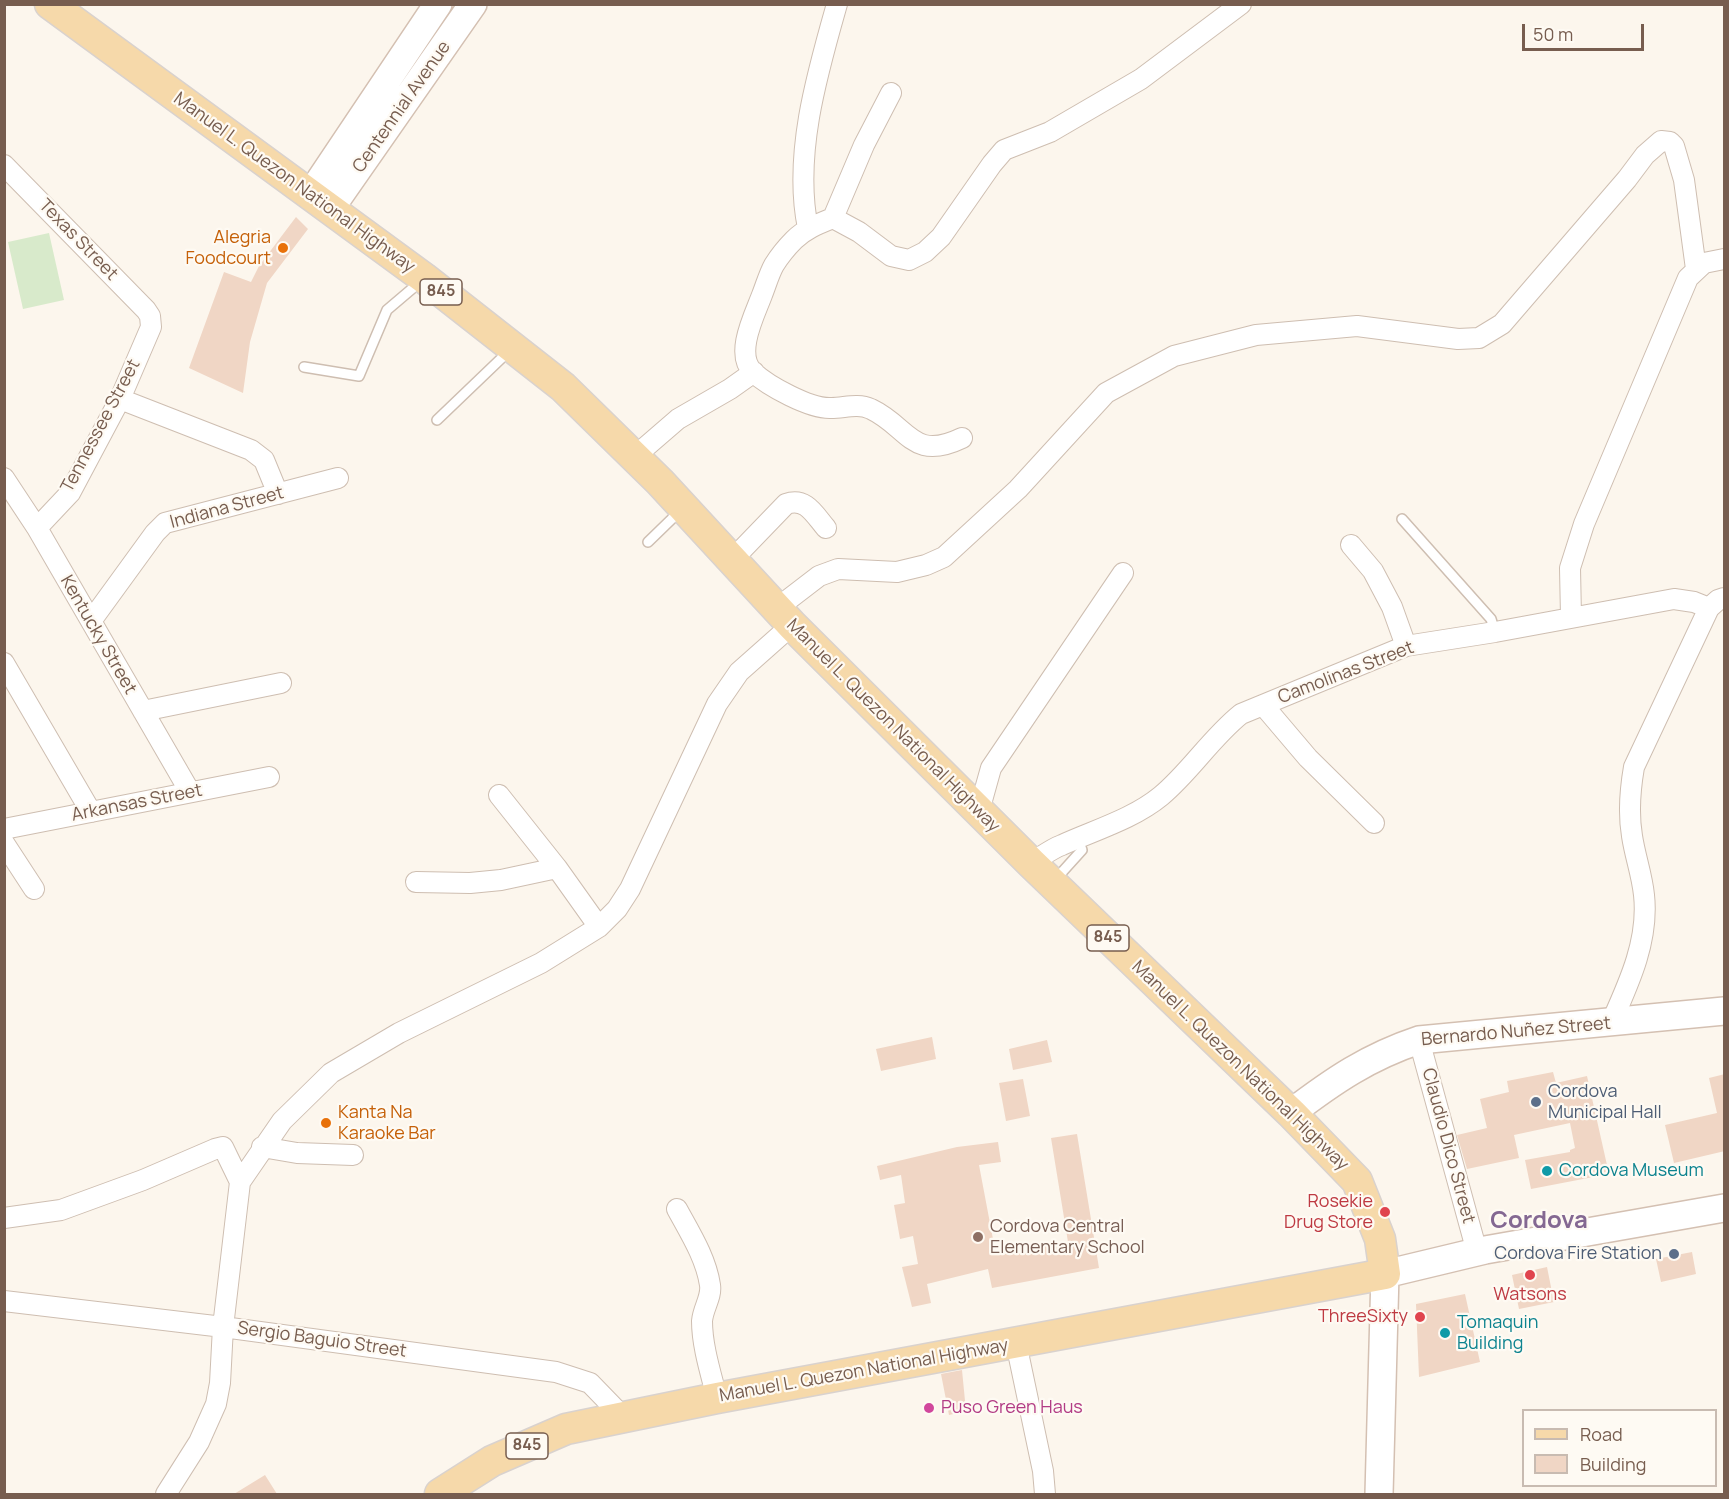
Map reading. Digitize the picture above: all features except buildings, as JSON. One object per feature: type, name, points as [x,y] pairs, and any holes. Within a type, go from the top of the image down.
[{"type":"main road","name":"Manuel L. Quezon National Highway","points":[[50,4],[424,278],[563,387],[634,457],[784,617],[979,812],[1206,1033],[1292,1113],[1357,1181],[1380,1239],[1385,1274],[717,1398],[566,1429],[492,1461],[440,1494]]},
{"type":"street","name":"Centennial Avenue","points":[[320,202],[438,4]]},
{"type":"street","name":"Centennial Avenue","points":[[320,202],[473,4]]},
{"type":"street","points":[[808,228],[804,211],[805,138],[820,63],[837,4]]},
{"type":"street","points":[[833,218],[859,232],[891,256],[909,261],[925,252],[941,237],[1004,150],[1050,132],[1141,79],[1241,4]]},
{"type":"street","points":[[891,93],[864,145],[833,218],[808,228],[794,240],[774,265],[750,322],[746,345],[748,365],[754,372],[799,400],[829,408],[858,405],[872,410],[917,443],[930,448],[941,447],[962,438]]},
{"type":"street","points":[[166,1494],[199,1442],[216,1404],[240,1182],[262,1147],[282,1121],[331,1072],[399,1033],[541,963],[599,927],[617,909],[630,889],[717,704],[739,672],[819,576],[838,569],[897,572],[926,565],[944,557],[1018,489],[1106,393],[1174,356],[1256,335],[1356,326],[1458,339],[1479,338],[1490,333],[1502,324],[1645,155],[1661,141],[1670,142],[1674,146],[1684,180],[1696,269]]},
{"type":"street","name":"Texas Street","points":[[4,165],[150,316]]},
{"type":"street","points":[[1570,617],[1570,568],[1584,524],[1688,278],[1704,263],[1725,259]]},
{"type":"street","name":"Tennessee Street","points":[[37,528],[70,493],[120,399],[151,327],[150,316]]},
{"type":"street","points":[[634,457],[678,419],[730,390],[754,372]]},
{"type":"street","points":[[120,399],[251,450],[264,460],[278,494]]},
{"type":"street","name":"Kentucky Street","points":[[4,478],[37,528],[190,792]]},
{"type":"street","name":"Indiana Street","points":[[91,621],[155,533],[165,523],[338,478]]},
{"type":"street","points":[[731,561],[786,504],[796,501],[804,503],[826,528]]},
{"type":"street","points":[[1352,545],[1373,571],[1392,607],[1406,646]]},
{"type":"street","points":[[979,812],[991,768],[1123,573]]},
{"type":"street","name":"Camolinas Street","points":[[1041,873],[1060,846],[1137,812],[1161,796],[1196,762],[1224,728],[1241,714],[1406,646],[1674,599],[1717,603]]},
{"type":"street","points":[[1611,1023],[1630,981],[1644,932],[1644,895],[1632,834],[1629,794],[1634,767],[1717,603]]},
{"type":"street","points":[[4,663],[91,812]]},
{"type":"street","points":[[143,711],[281,684]]},
{"type":"street","points":[[1263,705],[1308,758],[1374,823]]},
{"type":"street","name":"Arkansas Street","points":[[4,829],[269,777]]},
{"type":"street","points":[[499,795],[557,868],[599,927]]},
{"type":"street","points":[[4,843],[34,889]]},
{"type":"street","points":[[416,882],[470,883],[501,880],[557,868]]},
{"type":"street","name":"Bernardo Nuñez Street","points":[[1292,1113],[1337,1078],[1392,1049],[1419,1040],[1725,1011]]},
{"type":"street","name":"Claudio Dico Street","points":[[1419,1040],[1477,1252]]},
{"type":"street","points":[[262,1147],[297,1153],[353,1155]]},
{"type":"street","points":[[4,1218],[61,1210],[143,1180],[215,1149],[223,1148],[240,1182]]},
{"type":"street","points":[[1379,1494],[1385,1274],[1477,1252],[1725,1208]]},
{"type":"street","points":[[677,1209],[708,1275],[711,1289],[702,1319],[703,1334],[717,1398]]},
{"type":"street","name":"Sergio Baguio Street","points":[[4,1301],[223,1327],[556,1372],[590,1383],[623,1417]]},
{"type":"street","points":[[1016,1343],[1043,1471],[1045,1494]]},
{"type":"lane","points":[[304,367],[358,376],[387,310],[424,278]]},
{"type":"lane","points":[[437,420],[513,346]]},
{"type":"lane","points":[[648,542],[683,508]]},
{"type":"lane","points":[[1402,519],[1491,619],[1495,632]]},
{"type":"lane","points":[[1041,873],[1082,850],[1077,839]]},
{"type":"green space","points":[[49,233],[64,300],[23,309],[8,242]]},
{"type":"place","name":"Alegria Foodcourt","points":[[283,248]]},
{"type":"place","name":"Cordova Municipal Hall","points":[[1536,1102]]},
{"type":"place","name":"Kanta Na Karaoke Bar","points":[[326,1123]]},
{"type":"place","name":"Cordova Museum","points":[[1547,1171]]},
{"type":"place","name":"Rosekie Drug Store","points":[[1385,1212]]},
{"type":"place","name":"Cordova Central Elementary School","points":[[978,1237]]},
{"type":"place","name":"Cordova Fire Station","points":[[1674,1254]]},
{"type":"place","name":"Watsons","points":[[1530,1275]]},
{"type":"place","name":"ThreeSixty","points":[[1420,1317]]},
{"type":"place","name":"Tomaquin Building","points":[[1445,1333]]},
{"type":"place","name":"Puso Green Haus","points":[[929,1408]]},
{"type":"district","name":"Cordova","points":[[1539,1221]]}]
